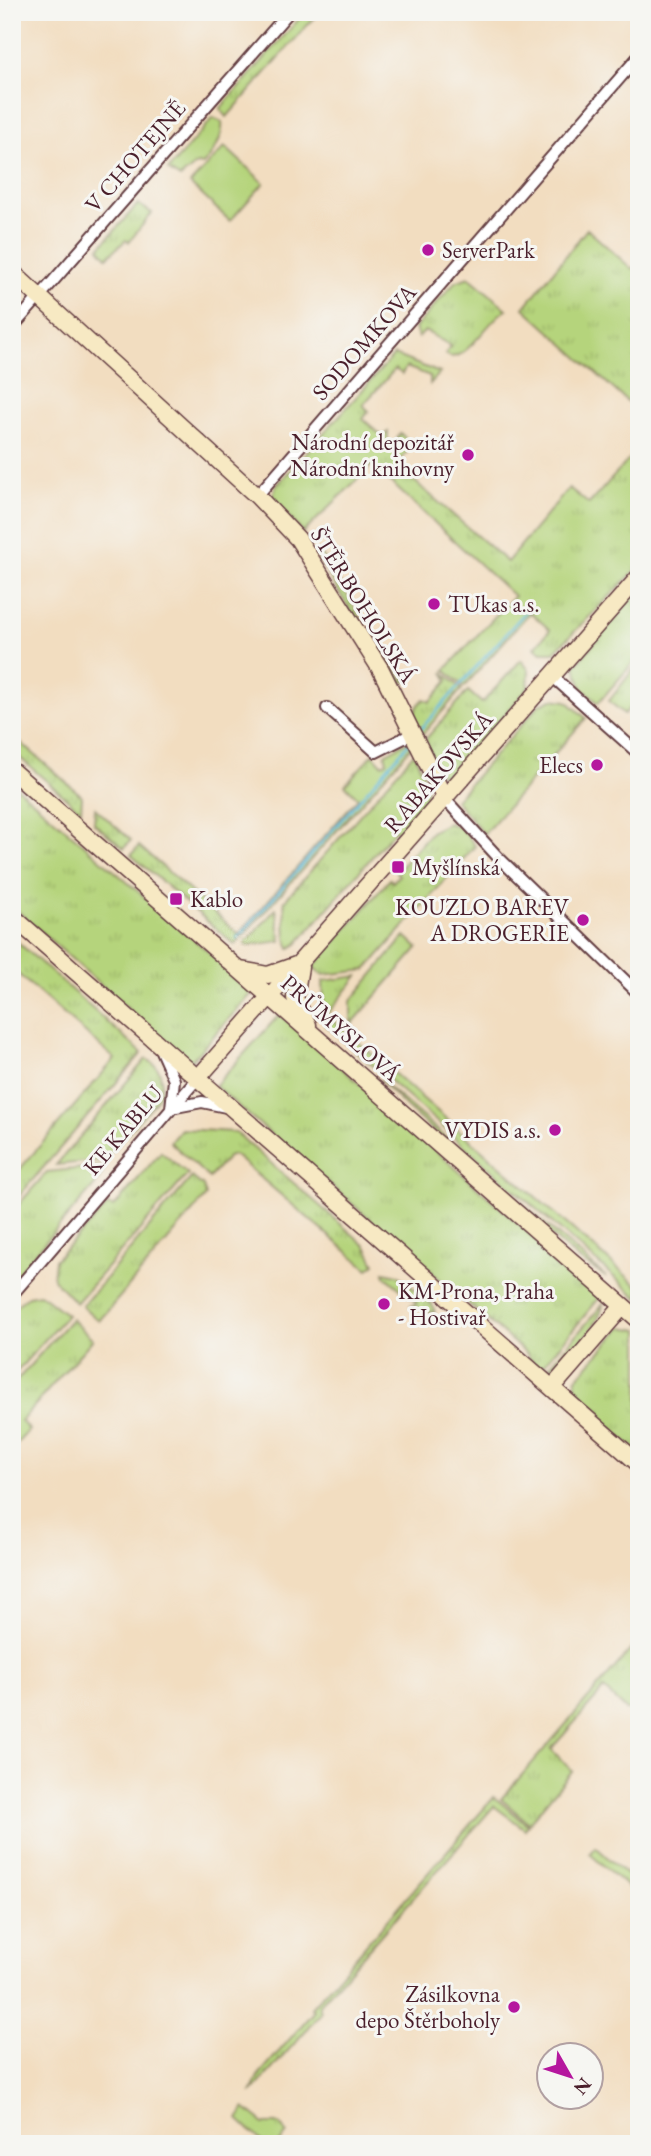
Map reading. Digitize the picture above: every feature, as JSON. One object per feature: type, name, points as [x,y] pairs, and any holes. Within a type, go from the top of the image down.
[{"type":"main road","name":"ŠTĚRBOHOLSKÁ","points":[[12,272],[257,496],[309,555],[386,678],[445,799]]},
{"type":"main road","name":"RABAKOVSKÁ","points":[[271,998],[639,576]]},
{"type":"main road","name":"PRŮMYSLOVÁ","points":[[12,771],[639,1320]]},
{"type":"main road","points":[[12,916],[639,1464]]},
{"type":"main road","points":[[239,970],[268,975],[303,962]]},
{"type":"main road","points":[[303,962],[295,984],[295,998],[314,1035]]},
{"type":"main road","name":"KE KABLU","points":[[197,1079],[271,998]]},
{"type":"main road","points":[[552,1388],[623,1306]]},
{"type":"street","name":"V CHOTEJNĚ","points":[[12,328],[289,12]]},
{"type":"street","name":"SODOMKOVA","points":[[257,496],[639,56]]},
{"type":"street","points":[[552,676],[639,754]]},
{"type":"street","points":[[327,708],[376,752],[414,733]]},
{"type":"street","name":"ŠTĚRBOHOLSKÁ","points":[[445,799],[497,856],[639,994]]},
{"type":"street","points":[[156,1042],[174,1080],[171,1108],[206,1102],[232,1109]]},
{"type":"street","name":"KE KABLU","points":[[12,1295],[197,1079]]},
{"type":"green space","points":[[305,12],[319,12],[227,117],[220,109]]},
{"type":"green space","points":[[213,118],[222,122],[220,139],[203,165],[197,164],[180,178],[168,170]]},
{"type":"green space","points":[[225,147],[264,183],[230,221],[190,184]]},
{"type":"green space","points":[[138,204],[152,213],[129,242],[126,240],[107,257],[99,248]]},
{"type":"green space","points":[[587,229],[632,269],[639,263],[639,412],[524,308]]},
{"type":"green space","points":[[469,277],[507,309],[465,350],[451,357],[445,354],[451,346],[425,331],[418,338],[415,328],[455,282]]},
{"type":"green space","points":[[394,355],[440,373],[430,384],[430,376],[406,367],[402,374],[395,369],[363,405],[369,411],[363,419],[382,436],[388,432],[387,449],[391,450],[400,433],[413,445],[396,465],[507,562],[569,488],[589,504],[639,448],[639,567],[554,652],[542,652],[535,647],[550,630],[530,612],[464,687],[445,670],[514,596],[372,465],[303,533],[272,498],[276,486]]},
{"type":"green space","points":[[317,551],[329,563],[374,642],[378,640],[383,645],[380,648],[382,652],[386,649],[385,658],[404,680],[410,675],[410,681],[400,683],[392,679],[315,553]]},
{"type":"green space","points":[[639,587],[639,656],[598,703],[582,688],[575,666]]},
{"type":"green space","points":[[521,660],[529,670],[528,688],[450,778],[441,776],[424,741],[468,691],[482,703]]},
{"type":"green space","points":[[639,662],[639,699],[624,714],[609,701]]},
{"type":"green space","points":[[443,672],[462,689],[421,736],[415,721],[415,712],[424,699],[430,702],[448,681]]},
{"type":"green space","points":[[552,699],[567,701],[586,718],[484,834],[455,800],[539,705]]},
{"type":"green space","points":[[12,735],[82,796],[81,811],[12,751]]},
{"type":"green space","points":[[408,741],[411,747],[235,945],[131,855],[139,846],[239,934],[358,798],[345,785],[373,754],[382,764],[387,762],[385,754]]},
{"type":"green space","points":[[414,753],[427,789],[423,804],[399,833],[395,830],[297,944],[290,948],[286,938],[284,901]]},
{"type":"green space","points":[[12,783],[254,991],[189,1063],[12,906]]},
{"type":"green space","points":[[95,808],[131,840],[124,848],[94,823]]},
{"type":"green space","points":[[448,823],[462,828],[475,846],[366,970],[323,975],[313,967],[390,879],[393,882],[399,875],[396,872],[432,831]]},
{"type":"green space","points":[[276,909],[281,941],[246,946],[245,943]]},
{"type":"green space","points":[[405,936],[418,948],[351,1025],[351,1001]]},
{"type":"green space","points":[[12,937],[142,1053],[12,1204],[12,1178],[115,1059],[12,969]]},
{"type":"green space","points":[[358,976],[326,1016],[324,1015],[323,981]]},
{"type":"green space","points":[[280,1014],[601,1296],[541,1368],[533,1364],[528,1355],[215,1086]]},
{"type":"green space","points":[[334,1021],[639,1287],[639,1299],[326,1025]]},
{"type":"green space","points":[[146,1059],[156,1067],[161,1078],[161,1090],[155,1102],[104,1160],[56,1165]]},
{"type":"green space","points":[[379,1079],[606,1277],[578,1259],[406,1107]]},
{"type":"green space","points":[[181,1129],[235,1132],[366,1246],[375,1264],[368,1269],[234,1155],[228,1157],[209,1178],[170,1142]]},
{"type":"green space","points":[[161,1152],[188,1174],[76,1303],[53,1279],[55,1260],[108,1205],[114,1207]]},
{"type":"green space","points":[[103,1166],[105,1168],[96,1184],[12,1280],[12,1212],[47,1172]]},
{"type":"green space","points":[[192,1177],[203,1186],[206,1196],[99,1321],[82,1306]]},
{"type":"green space","points":[[384,1272],[398,1275],[432,1304],[435,1313],[411,1306],[417,1303],[385,1276]]},
{"type":"green space","points":[[40,1294],[67,1315],[12,1377],[12,1309],[28,1296]]},
{"type":"green space","points":[[603,1304],[590,1332],[563,1360],[547,1369]]},
{"type":"green space","points":[[71,1319],[93,1339],[21,1421],[29,1430],[12,1449],[12,1386]]},
{"type":"green space","points":[[622,1327],[639,1330],[639,1453],[575,1397],[576,1379]]},
{"type":"green space","points":[[639,1640],[639,1703],[634,1710],[626,1710],[604,1689],[551,1749],[572,1771],[529,1823],[501,1799]]},
{"type":"green space","points":[[494,1797],[528,1825],[525,1829],[494,1806],[319,2005],[321,2013],[251,2093],[258,2076],[314,2011],[311,2008]]},
{"type":"green space","points":[[596,1847],[639,1886],[639,1897],[590,1854]]},
{"type":"green space","points":[[244,2108],[264,2124],[279,2124],[287,2133],[279,2144],[264,2144],[239,2120]]},
{"type":"waterway","points":[[419,731],[529,608]]},
{"type":"waterway","points":[[237,939],[409,743]]},
{"type":"railway","points":[[12,1811],[16,1806]]},
{"type":"place","name":"ServerPark","points":[[428,250]]},
{"type":"place","name":"Národní depozitář Národní knihovny","points":[[468,455]]},
{"type":"place","name":"TUkas a.s.","points":[[434,604]]},
{"type":"place","name":"Elecs","points":[[597,765]]},
{"type":"place","name":"Myšlínská","points":[[398,867]]},
{"type":"place","name":"Kablo","points":[[176,899]]},
{"type":"place","name":"KOUZLO BAREV A DROGERIE","points":[[583,920]]},
{"type":"place","name":"VYDIS a.s.","points":[[555,1130]]},
{"type":"place","name":"KM-Prona, Praha - Hostivař","points":[[384,1304]]},
{"type":"place","name":"Zásilkovna depo Štěrboholy","points":[[514,2007]]}]
